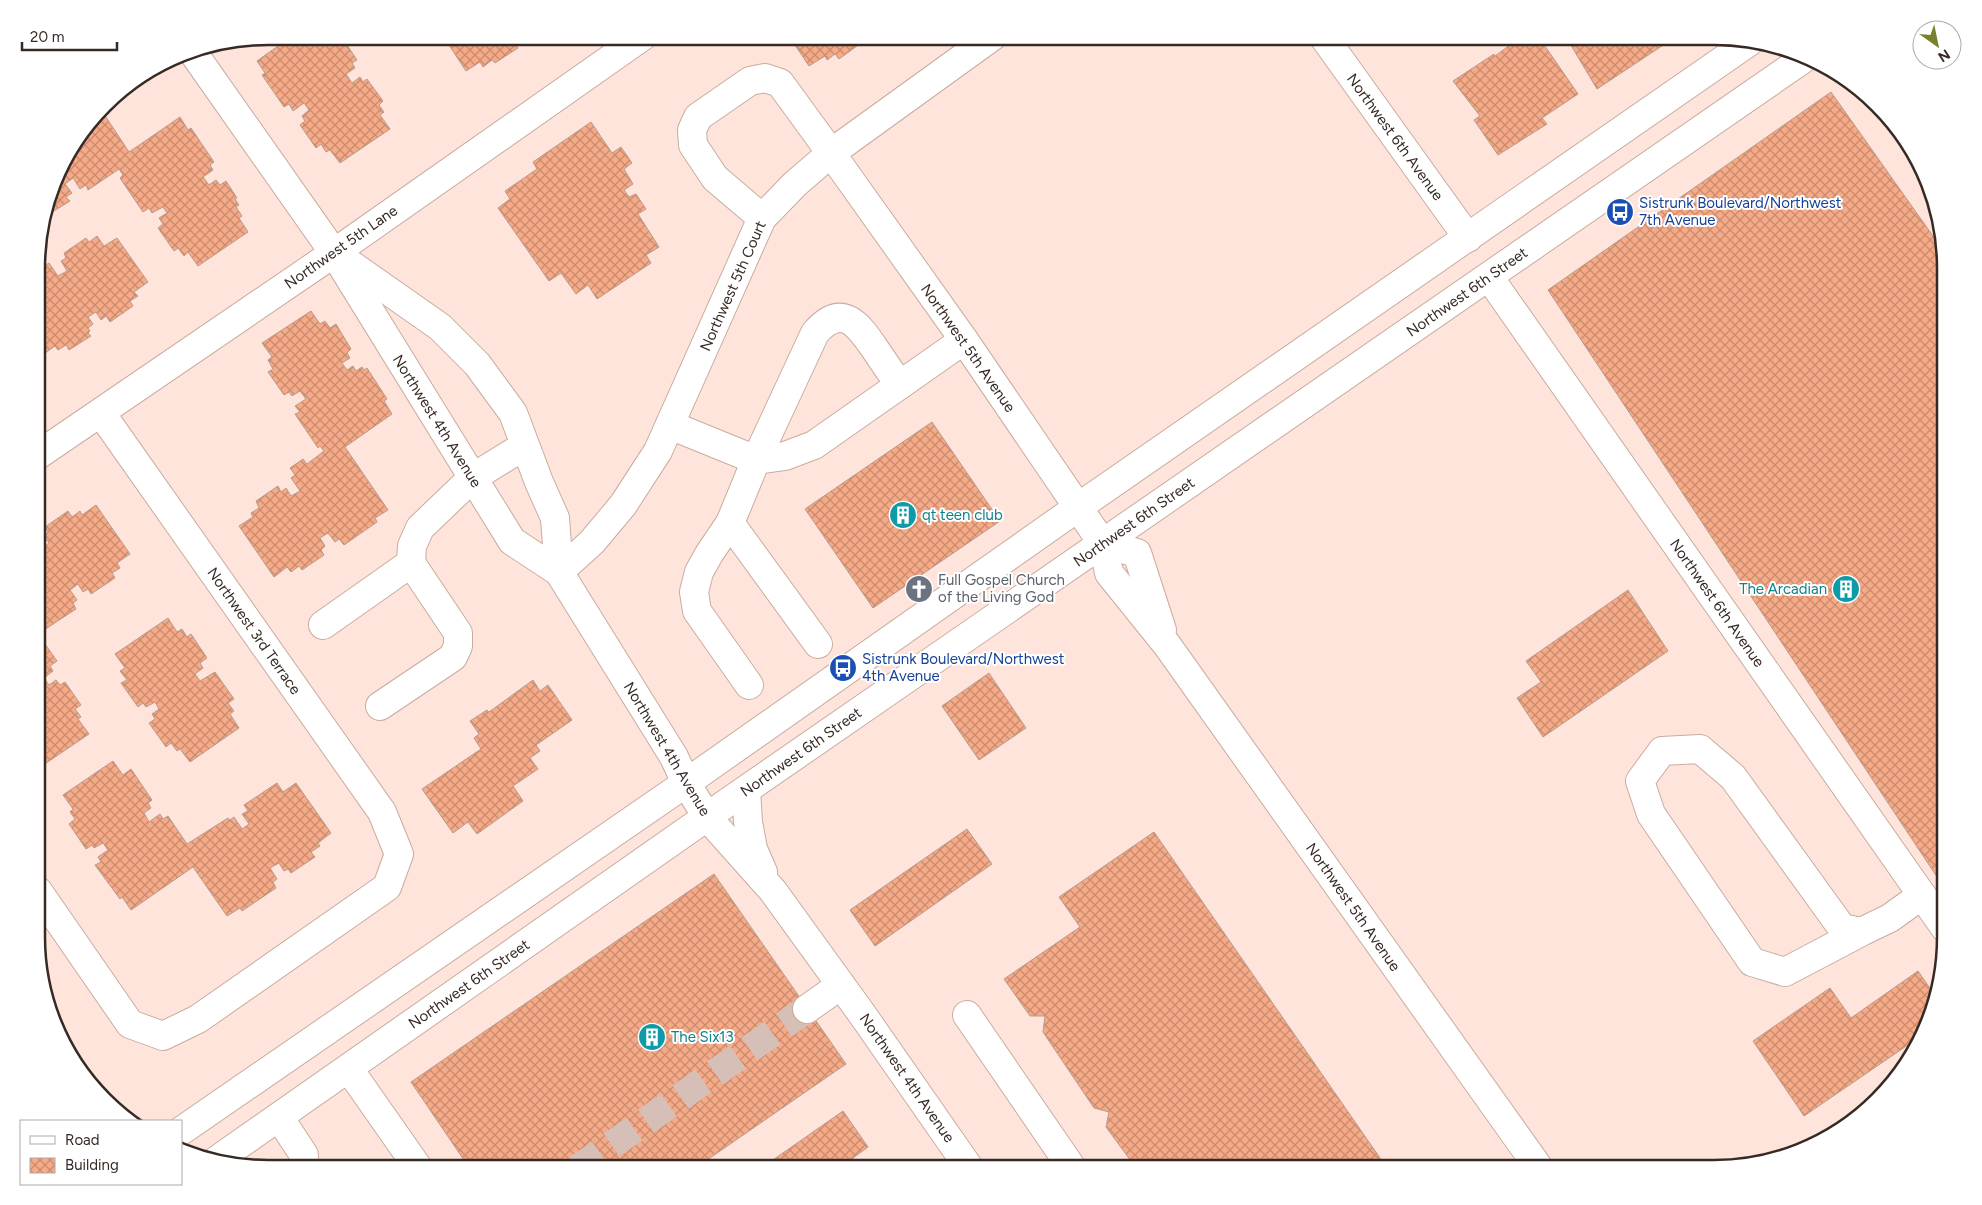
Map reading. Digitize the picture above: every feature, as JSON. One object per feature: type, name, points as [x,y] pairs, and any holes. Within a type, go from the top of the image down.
[{"type":"street","name":"Northwest 5th Lane","points":[[45,450],[334,253],[629,45]]},
{"type":"street","name":"Northwest 5th Court","points":[[559,572],[592,542],[623,505],[658,451],[762,218],[795,184],[831,152],[980,45]]},
{"type":"street","name":"Northwest 6th Avenue","points":[[1329,45],[1468,238]]},
{"type":"street","points":[[182,1130],[686,783],[1742,47]]},
{"type":"street","name":"Northwest 4th Avenue","points":[[196,57],[334,253],[512,541],[559,572],[674,757],[686,783],[707,817],[772,891],[842,985],[964,1160]]},
{"type":"street","name":"Northwest 6th Street","points":[[223,1156],[707,817],[1799,62]]},
{"type":"street","points":[[762,218],[715,178],[694,144],[692,130],[698,117],[750,81],[765,78],[780,83],[831,152]]},
{"type":"street","name":"Northwest 5th Avenue","points":[[831,152],[964,340],[1103,544],[1109,574],[1167,645],[1533,1160]]},
{"type":"street","name":"Northwest 4th Avenue","points":[[334,253],[440,326],[477,364],[513,413],[538,482],[555,518],[559,572]]},
{"type":"street","name":"Northwest 6th Avenue","points":[[1489,276],[1937,917]]},
{"type":"street","points":[[749,685],[697,611],[694,592],[699,572],[730,523],[756,460],[815,333],[824,323],[835,318],[847,319],[859,327],[900,385]]},
{"type":"street","points":[[670,425],[756,460],[785,456],[814,445],[964,340]]},
{"type":"street","name":"Northwest 3rd Terrace","points":[[45,902],[130,1024],[163,1036],[198,1019],[387,887],[399,854],[382,812],[100,413]]},
{"type":"street","points":[[380,706],[453,657],[458,646],[458,633],[411,563],[412,546],[420,528],[472,478],[524,446]]},
{"type":"street","points":[[730,523],[818,644]]},
{"type":"street","points":[[323,625],[411,563]]},
{"type":"street","points":[[1861,932],[1842,928],[1733,777],[1700,749],[1662,751],[1640,781],[1651,814],[1752,962],[1785,972],[1890,918],[1922,896]]},
{"type":"street","name":"Northwest 4th Avenue","points":[[746,790],[752,849],[772,891]]},
{"type":"street","points":[[807,1009],[842,985]]},
{"type":"street","points":[[967,1015],[1067,1160]]},
{"type":"street","points":[[349,1068],[413,1160]]},
{"type":"street","points":[[279,1117],[304,1155],[304,1160]]},
{"type":"building","points":[[279,45],[347,45],[357,60],[352,63],[355,68],[346,74],[352,83],[360,77],[363,82],[367,79],[383,101],[379,105],[384,112],[380,115],[390,129],[340,163],[330,150],[326,152],[321,144],[316,148],[300,125],[305,121],[302,116],[309,110],[304,103],[293,111],[289,104],[284,107],[262,75],[265,73],[257,61]]},
{"type":"building","points":[[449,45],[516,45],[518,48],[495,63],[492,60],[483,67],[480,62],[466,71]]},
{"type":"building","points":[[795,45],[858,45],[839,59],[835,54],[827,60],[825,56],[809,66]]},
{"type":"building","points":[[1510,45],[1544,45],[1578,94],[1542,118],[1547,124],[1498,155],[1474,120],[1480,116],[1453,81],[1494,54],[1495,56]]},
{"type":"building","points":[[1571,45],[1663,45],[1597,89]]},
{"type":"building","name":"The Arcadian","points":[[1831,92],[1935,239],[1937,253],[1937,877],[1548,290]]},
{"type":"building","points":[[105,116],[129,152],[180,117],[188,130],[191,128],[214,162],[210,165],[213,170],[203,177],[209,185],[216,180],[220,185],[226,181],[237,198],[235,199],[239,205],[236,207],[242,216],[239,218],[248,232],[198,266],[188,252],[184,256],[178,248],[174,251],[158,228],[163,224],[159,218],[167,213],[163,207],[152,213],[149,208],[143,212],[120,178],[123,175],[119,169],[88,190],[86,185],[80,189],[73,178],[65,184],[72,193],[66,197],[70,201],[52,212],[62,183],[75,156]]},
{"type":"building","points":[[591,122],[612,153],[621,147],[632,163],[624,169],[633,184],[624,190],[629,197],[636,194],[646,209],[638,214],[659,247],[646,255],[651,263],[597,299],[588,285],[576,294],[561,273],[549,281],[498,208],[510,199],[505,191],[537,169],[533,162]]},
{"type":"building","points":[[97,236],[104,246],[117,238],[148,282],[134,292],[138,296],[130,301],[133,306],[110,322],[106,316],[101,320],[96,312],[88,317],[93,324],[88,328],[90,331],[88,333],[91,336],[69,350],[66,345],[58,350],[55,346],[45,353],[45,266],[49,263],[58,276],[67,271],[61,261],[66,258],[64,253],[86,238],[89,242]]},
{"type":"building","points":[[311,311],[320,324],[325,321],[330,328],[336,324],[351,349],[347,353],[350,358],[342,363],[347,370],[353,366],[356,371],[362,367],[364,370],[367,368],[387,399],[384,401],[392,414],[345,447],[388,510],[375,518],[377,522],[344,545],[339,539],[335,542],[328,533],[320,538],[325,546],[321,550],[324,555],[302,570],[299,566],[291,572],[287,567],[274,577],[239,526],[253,517],[251,513],[259,508],[256,501],[278,486],[281,492],[286,488],[291,496],[300,491],[291,478],[295,475],[290,468],[303,459],[307,464],[324,451],[320,446],[318,448],[295,414],[300,412],[295,406],[306,399],[300,391],[292,396],[289,392],[284,395],[268,372],[273,369],[268,360],[272,357],[262,343]]},
{"type":"building","name":"qt teen club","points":[[932,422],[1000,521],[873,608],[805,509]]},
{"type":"building","points":[[96,505],[130,554],[117,563],[120,568],[112,573],[115,578],[91,594],[88,589],[83,592],[78,584],[70,590],[77,600],[73,603],[76,609],[45,629],[45,546],[49,543],[45,537],[48,532],[45,527],[68,511],[72,517],[80,511],[82,515]]},
{"type":"building","points":[[1628,590],[1668,651],[1543,737],[1517,698],[1541,682],[1526,661]]},
{"type":"building","points":[[168,618],[177,632],[182,629],[187,637],[191,634],[207,658],[200,663],[203,668],[195,674],[200,681],[215,672],[234,699],[228,703],[234,711],[230,714],[239,728],[190,762],[180,749],[177,751],[171,743],[166,747],[149,723],[155,719],[152,714],[159,709],[155,702],[146,707],[143,703],[138,707],[121,683],[127,680],[120,671],[125,668],[115,654]]},
{"type":"building","points":[[45,644],[57,661],[50,666],[53,671],[45,677]]},
{"type":"building","points":[[989,673],[1026,728],[979,760],[942,706]]},
{"type":"building","points":[[45,679],[49,685],[56,680],[60,685],[65,682],[81,705],[75,709],[81,717],[78,719],[89,734],[45,764]]},
{"type":"building","points":[[533,680],[540,691],[548,685],[572,720],[536,745],[540,751],[530,758],[538,769],[513,786],[523,801],[477,834],[468,822],[453,833],[422,789],[481,749],[474,738],[479,734],[470,721],[487,710],[489,712]]},
{"type":"building","points":[[113,761],[123,775],[131,769],[152,800],[148,803],[151,808],[144,813],[149,822],[160,814],[163,819],[168,816],[187,844],[228,818],[230,820],[234,817],[242,829],[249,824],[242,814],[248,811],[244,805],[277,783],[283,792],[296,783],[331,833],[318,843],[320,846],[311,852],[315,857],[291,873],[288,869],[284,871],[279,863],[270,868],[277,879],[273,882],[276,888],[242,911],[240,908],[227,916],[193,867],[131,910],[122,897],[120,899],[95,865],[101,862],[98,857],[108,850],[103,843],[94,848],[92,845],[86,849],[69,824],[75,819],[70,812],[73,809],[63,795]]},
{"type":"building","points":[[967,829],[992,864],[875,946],[850,910]]},
{"type":"building","points":[[1154,832],[1381,1160],[1130,1160],[1106,1127],[1109,1112],[1094,1108],[1043,1032],[1045,1016],[1030,1016],[1004,979],[1080,927],[1059,897]]},
{"type":"building","name":"The Six13","points":[[714,874],[846,1064],[707,1160],[464,1160],[411,1082]]},
{"type":"building","points":[[1918,971],[1931,989],[1920,1022],[1909,1044],[1804,1116],[1753,1041],[1830,988],[1851,1018]]},
{"type":"building","points":[[843,1111],[868,1147],[850,1160],[773,1160]]},
{"type":"tunnel","points":[[590,1160],[807,1009]]},
{"type":"place","name":"Sistrunk Boulevard/Northwest 7th Avenue","points":[[1620,212]]},
{"type":"place","name":"qt teen club","points":[[903,515]]},
{"type":"place","name":"Full Gospel Church of the Living God","points":[[919,589]]},
{"type":"place","name":"The Arcadian","points":[[1846,589]]},
{"type":"place","name":"Sistrunk Boulevard/Northwest 4th Avenue","points":[[843,668]]},
{"type":"place","name":"The Six13","points":[[652,1037]]}]
